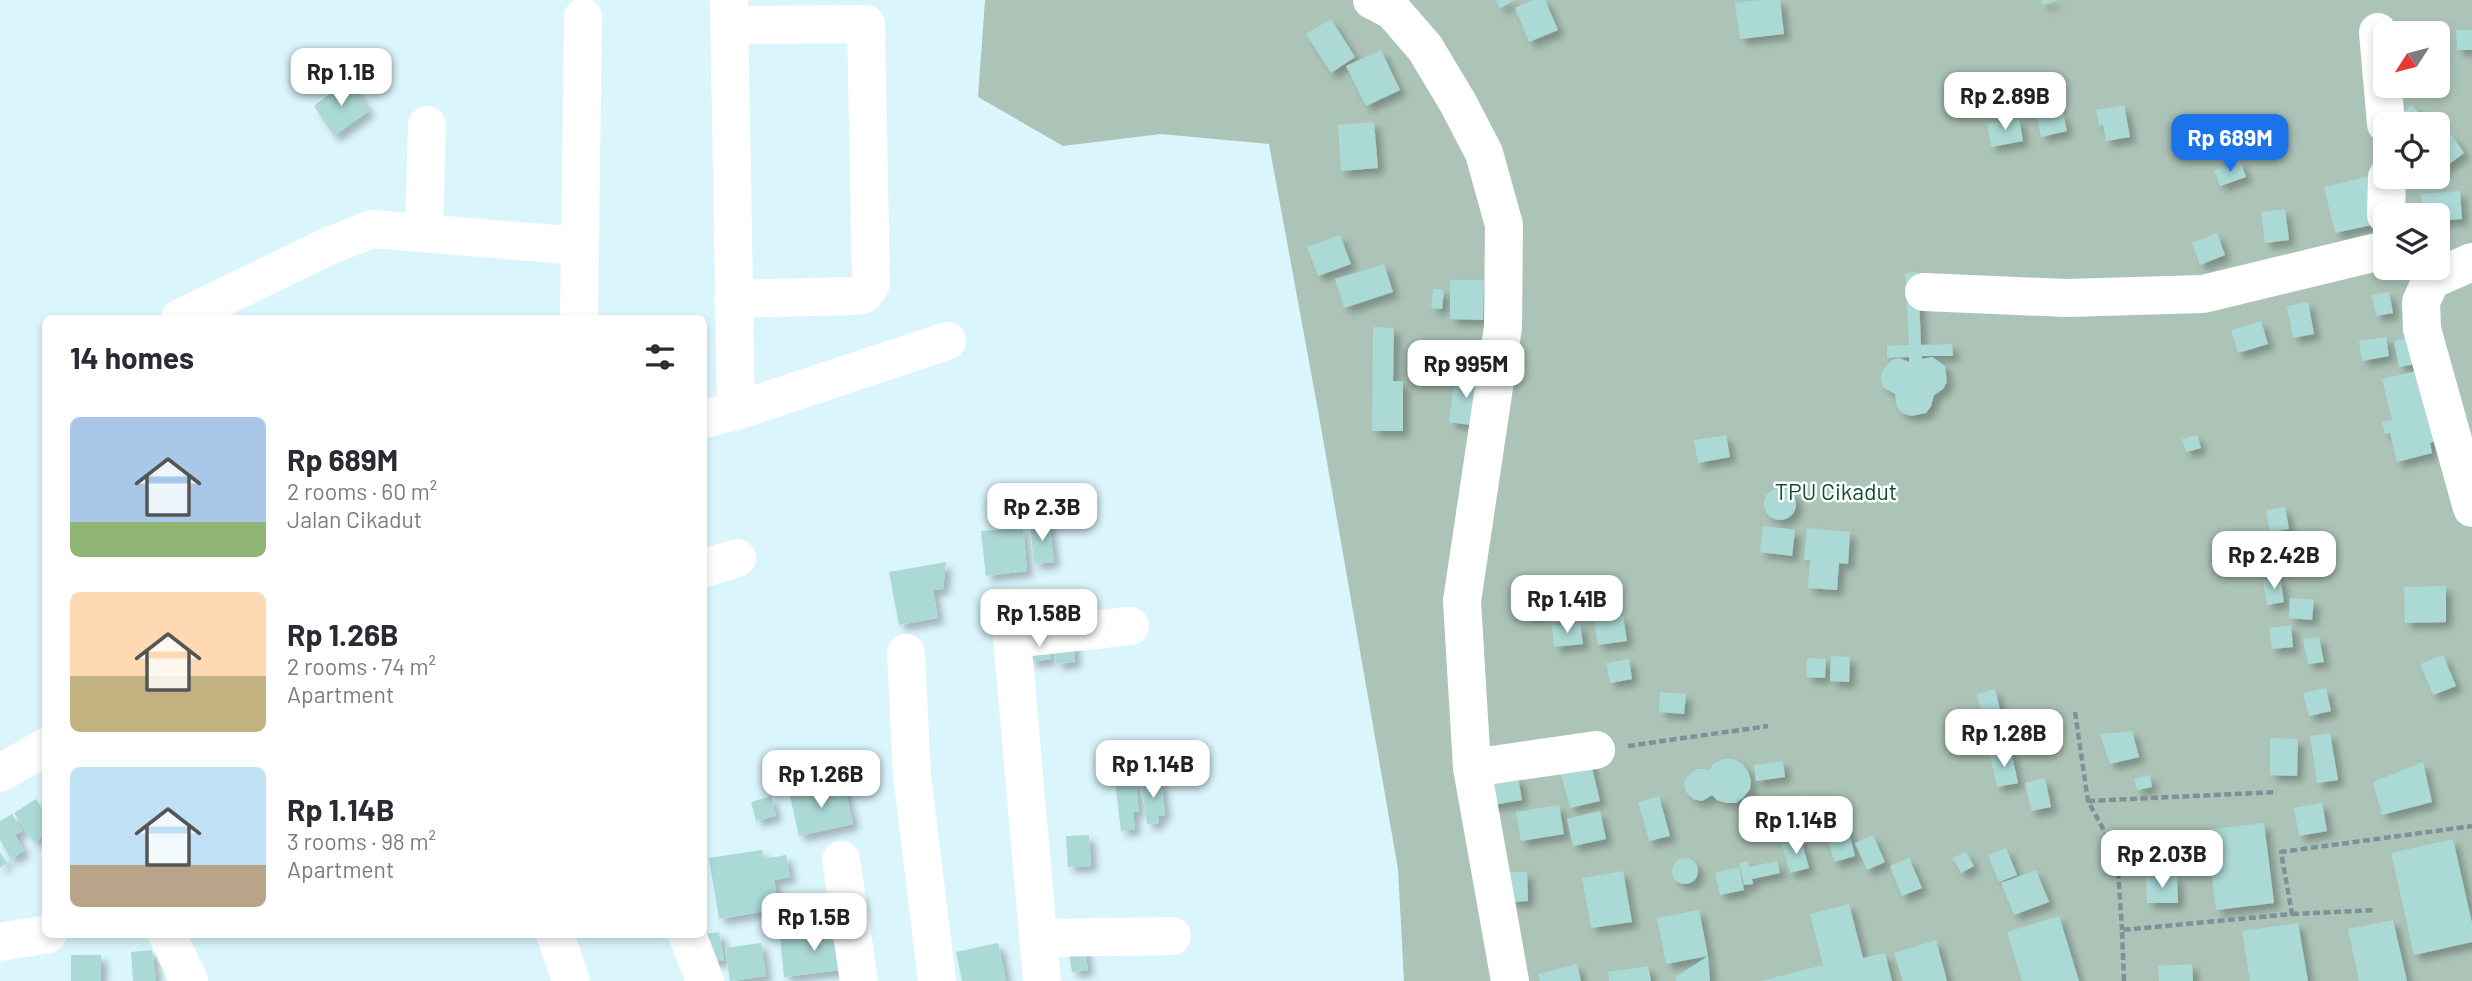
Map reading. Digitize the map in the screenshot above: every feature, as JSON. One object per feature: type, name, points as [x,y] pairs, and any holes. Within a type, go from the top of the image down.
[{"type":"street","points":[[1372,0],[1393,11],[1425,48],[1458,103],[1484,153],[1504,225],[1503,327],[1462,601],[1472,768],[1510,981]]},
{"type":"street","points":[[733,299],[853,296],[864,294],[872,284],[866,12],[729,13],[733,299],[720,415],[947,341]]},
{"type":"street","points":[[579,315],[583,17]]},
{"type":"street","points":[[424,232],[427,125]]},
{"type":"street","points":[[186,315],[329,246],[372,229],[580,246]]},
{"type":"street","points":[[1924,292],[2066,298],[2203,294],[2373,253]]},
{"type":"street","points":[[2450,267],[2472,262]]},
{"type":"street","points":[[2421,280],[2423,329],[2472,508]]},
{"type":"street","points":[[1041,981],[1011,627],[1130,626]]},
{"type":"street","points":[[906,653],[912,775],[937,981]]},
{"type":"street","points":[[0,773],[42,749]]},
{"type":"street","points":[[1472,768],[1596,750]]},
{"type":"street","points":[[841,860],[859,981]]},
{"type":"street","points":[[0,942],[42,935]]},
{"type":"street","points":[[1038,938],[1172,936]]},
{"type":"street","points":[[169,938],[189,981]]},
{"type":"street","points":[[556,938],[571,981]]},
{"type":"street","points":[[689,938],[705,981]]},
{"type":"path","points":[[2074,712],[2088,801],[2117,855],[2124,981]]},
{"type":"path","points":[[1596,750],[1768,726]]},
{"type":"path","points":[[2088,801],[2277,792]]},
{"type":"path","points":[[2292,914],[2281,852],[2472,826]]},
{"type":"path","points":[[2122,930],[2376,909]]},
{"type":"green space","name":"TPU Cikadut","points":[[985,0],[2472,0],[2472,981],[1404,981],[1398,869],[1269,144],[1161,134],[1063,146],[978,97]]},
{"type":"building","points":[[1496,0],[1515,0],[1500,8]]},
{"type":"building","points":[[1533,0],[1545,0],[1558,30],[1529,42],[1515,8]]},
{"type":"building","points":[[1780,0],[1784,34],[1740,39],[1735,3]]},
{"type":"building","points":[[2041,0],[2057,0],[2057,1],[2042,5]]},
{"type":"building","points":[[1331,19],[1355,57],[1331,73],[1306,34]]},
{"type":"building","points":[[2456,30],[2472,30],[2472,50],[2457,50]]},
{"type":"building","points":[[1381,50],[1400,90],[1366,106],[1346,66]]},
{"type":"building","points":[[348,79],[369,111],[334,136],[314,106]]},
{"type":"building","points":[[2124,105],[2130,137],[2106,141],[2096,110]]},
{"type":"building","points":[[2412,105],[2418,112],[2404,112]]},
{"type":"building","points":[[2063,113],[2067,131],[2041,137],[2037,118]]},
{"type":"building","points":[[2019,118],[2023,141],[1991,147],[1987,124]]},
{"type":"building","points":[[1374,122],[1378,168],[1341,171],[1338,125]]},
{"type":"building","points":[[2450,135],[2464,153],[2450,163]]},
{"type":"building","points":[[2240,161],[2246,177],[2220,186],[2214,170]]},
{"type":"building","points":[[2370,176],[2376,203],[2373,203],[2373,225],[2335,233],[2324,187]]},
{"type":"building","points":[[2460,191],[2462,219],[2450,220],[2450,203],[2422,203],[2421,194]]},
{"type":"building","points":[[2285,209],[2289,240],[2265,243],[2261,212]]},
{"type":"building","points":[[2217,233],[2225,255],[2200,265],[2192,243]]},
{"type":"building","points":[[1340,235],[1351,264],[1318,276],[1307,247]]},
{"type":"building","points":[[1384,264],[1393,292],[1344,308],[1335,279]]},
{"type":"building","points":[[1918,272],[1921,345],[1952,344],[1953,356],[1922,356],[1922,359],[1932,357],[1945,366],[1947,382],[1943,389],[1934,395],[1926,413],[1911,416],[1902,413],[1897,407],[1895,394],[1883,387],[1881,379],[1882,371],[1892,360],[1899,358],[1909,362],[1909,357],[1887,358],[1887,346],[1909,345],[1905,273]]},
{"type":"building","points":[[1450,280],[1484,280],[1483,320],[1450,319]]},
{"type":"building","points":[[1433,289],[1444,290],[1442,309],[1431,308]]},
{"type":"building","points":[[2389,292],[2393,313],[2376,316],[2372,295]]},
{"type":"building","points":[[2308,302],[2314,334],[2293,338],[2287,306]]},
{"type":"building","points":[[2261,321],[2268,344],[2238,353],[2231,330]]},
{"type":"building","points":[[1373,327],[1394,328],[1393,381],[1403,381],[1403,431],[1372,431]]},
{"type":"building","points":[[2386,337],[2389,356],[2362,361],[2359,341]]},
{"type":"building","points":[[2411,338],[2416,364],[2399,367],[2394,341]]},
{"type":"building","points":[[2417,371],[2435,441],[2430,443],[2432,453],[2397,462],[2390,433],[2385,434],[2382,422],[2392,420],[2382,379]]},
{"type":"building","points":[[1455,374],[1483,378],[1477,426],[1449,422]]},
{"type":"building","points":[[1726,435],[1730,457],[1698,463],[1694,440]]},
{"type":"building","points":[[2197,435],[2201,448],[2186,452],[2182,439]]},
{"type":"building","points":[[1780,488],[1791,493],[1796,504],[1791,515],[1780,520],[1769,515],[1764,504],[1769,493]]},
{"type":"building","points":[[2285,507],[2289,529],[2270,532],[2266,510]]},
{"type":"building","points":[[1049,521],[1054,562],[1034,564],[1030,523]]},
{"type":"building","points":[[1763,526],[1795,530],[1792,556],[1760,552]]},
{"type":"building","points":[[1023,528],[1027,571],[986,576],[981,531]]},
{"type":"building","points":[[1807,528],[1850,532],[1848,564],[1839,563],[1837,590],[1808,588],[1810,560],[1804,560]]},
{"type":"building","points":[[946,562],[943,589],[933,590],[938,618],[899,625],[889,572]]},
{"type":"building","points":[[2280,577],[2284,602],[2267,605],[2263,580]]},
{"type":"building","points":[[2446,586],[2446,622],[2405,623],[2404,587]]},
{"type":"building","points":[[1582,588],[1587,603],[1565,610],[1561,594]]},
{"type":"building","points":[[1545,594],[1550,610],[1528,616],[1523,601]]},
{"type":"building","points":[[2290,598],[2314,600],[2312,620],[2289,618]]},
{"type":"building","points":[[1623,616],[1627,641],[1598,645],[1594,620]]},
{"type":"building","points":[[1580,623],[1583,644],[1554,647],[1552,626]]},
{"type":"building","points":[[2291,625],[2293,647],[2272,649],[2269,628]]},
{"type":"building","points":[[1073,626],[1075,662],[1056,664],[1053,628]]},
{"type":"building","points":[[1047,637],[1051,659],[1030,662],[1027,639]]},
{"type":"building","points":[[2319,637],[2324,662],[2308,664],[2303,639]]},
{"type":"building","points":[[2443,655],[2456,686],[2433,695],[2420,664]]},
{"type":"building","points":[[1831,656],[1850,657],[1849,682],[1830,681]]},
{"type":"building","points":[[1807,658],[1826,659],[1825,678],[1806,677]]},
{"type":"building","points":[[1629,659],[1632,679],[1610,683],[1606,663]]},
{"type":"building","points":[[2326,688],[2331,711],[2309,716],[2303,693]]},
{"type":"building","points":[[1995,689],[2002,718],[1984,722],[1977,694]]},
{"type":"building","points":[[1660,692],[1686,694],[1684,714],[1659,712]]},
{"type":"building","points":[[2132,731],[2139,757],[2110,764],[2100,734]]},
{"type":"building","points":[[2330,733],[2338,780],[2317,783],[2310,736]]},
{"type":"building","points":[[2270,738],[2298,739],[2297,776],[2270,775]]},
{"type":"building","points":[[2011,751],[2018,783],[1997,787],[1990,755]]},
{"type":"building","points":[[1723,759],[1733,759],[1748,771],[1750,789],[1744,797],[1736,803],[1717,800],[1712,795],[1702,801],[1693,799],[1686,792],[1686,777],[1697,769],[1709,771],[1713,764]]},
{"type":"building","points":[[1590,760],[1600,801],[1570,808],[1559,767]]},
{"type":"building","points":[[1783,761],[1785,777],[1756,781],[1754,765]]},
{"type":"building","points":[[2423,762],[2432,802],[2382,815],[2373,782]]},
{"type":"building","points":[[2150,775],[2152,787],[2137,790],[2134,779]]},
{"type":"building","points":[[1518,777],[1522,800],[1487,806],[1483,784]]},
{"type":"building","points":[[2045,778],[2051,807],[2031,811],[2025,783]]},
{"type":"building","points":[[1135,779],[1139,812],[1133,812],[1135,829],[1121,831],[1115,782]]},
{"type":"building","points":[[1161,779],[1165,815],[1158,816],[1159,823],[1147,824],[1141,781]]},
{"type":"building","points":[[844,784],[853,824],[799,836],[790,796]]},
{"type":"building","points":[[1808,795],[1816,826],[1793,831],[1785,800]]},
{"type":"building","points":[[771,796],[776,816],[756,821],[751,802]]},
{"type":"building","points":[[1659,796],[1670,836],[1649,841],[1638,802]]},
{"type":"building","points":[[36,799],[42,809],[42,837],[34,842],[14,813]]},
{"type":"building","points":[[2322,803],[2327,831],[2299,836],[2294,808]]},
{"type":"building","points":[[1559,805],[1564,834],[1521,841],[1516,812]]},
{"type":"building","points":[[1600,811],[1606,839],[1573,846],[1567,819]]},
{"type":"building","points":[[12,814],[22,831],[15,835],[24,851],[11,859],[0,840],[0,821]]},
{"type":"building","points":[[2264,823],[2274,903],[2216,910],[2206,830]]},
{"type":"building","points":[[1848,829],[1855,856],[1834,862],[1827,834]]},
{"type":"building","points":[[1089,835],[1091,866],[1068,867],[1066,836]]},
{"type":"building","points":[[1873,835],[1885,862],[1867,870],[1855,843]]},
{"type":"building","points":[[1801,839],[1809,868],[1790,873],[1782,844]]},
{"type":"building","points":[[2453,839],[2472,923],[2472,942],[2414,955],[2391,853]]},
{"type":"building","points":[[2006,848],[2017,875],[1999,882],[1988,855]]},
{"type":"building","points":[[762,850],[764,859],[786,855],[790,877],[774,880],[779,909],[719,919],[709,858]]},
{"type":"building","points":[[0,852],[7,863],[0,868]]},
{"type":"building","points":[[1966,852],[1974,866],[1961,873],[1953,858]]},
{"type":"building","points":[[1685,858],[1695,861],[1698,871],[1695,881],[1685,884],[1675,881],[1672,871],[1675,861]]},
{"type":"building","points":[[1909,858],[1922,888],[1902,896],[1890,866]]},
{"type":"building","points":[[1748,861],[1749,867],[1777,861],[1780,873],[1752,879],[1753,884],[1744,885],[1739,863]]},
{"type":"building","points":[[1739,867],[1744,890],[1720,895],[1715,873]]},
{"type":"building","points":[[2036,870],[2049,902],[2014,915],[2001,883]]},
{"type":"building","points":[[1623,871],[1632,922],[1591,928],[1582,878]]},
{"type":"building","points":[[1509,872],[1527,872],[1528,901],[1510,902]]},
{"type":"building","points":[[2177,876],[2178,903],[2147,903],[2146,877]]},
{"type":"building","points":[[1849,904],[1863,958],[1885,953],[1892,981],[1761,981],[1823,965],[1810,914]]},
{"type":"building","points":[[1699,910],[1708,956],[1666,964],[1657,918]]},
{"type":"building","points":[[2059,916],[2079,981],[2022,981],[2007,932]]},
{"type":"building","points":[[2393,920],[2407,981],[2359,981],[2348,929]]},
{"type":"building","points":[[2298,923],[2308,981],[2250,981],[2242,931]]},
{"type":"building","points":[[843,928],[849,969],[784,977],[780,936]]},
{"type":"building","points":[[719,932],[724,960],[703,963],[704,938],[707,938],[707,934]]},
{"type":"building","points":[[1936,940],[1947,981],[1903,981],[1894,953]]},
{"type":"building","points":[[761,943],[766,976],[730,981],[725,948]]},
{"type":"building","points":[[998,943],[1006,981],[962,981],[956,952]]},
{"type":"building","points":[[1084,943],[1088,970],[1072,972],[1068,946]]},
{"type":"building","points":[[152,950],[156,981],[133,981],[131,952]]},
{"type":"building","points":[[71,955],[101,955],[101,981],[71,981]]},
{"type":"building","points":[[1708,956],[1710,981],[1676,981],[1676,977]]},
{"type":"building","points":[[1577,964],[1581,981],[1540,981],[1538,974]]},
{"type":"building","points":[[2192,964],[2193,981],[2159,981],[2158,966]]},
{"type":"building","points":[[1648,966],[1651,981],[1609,981],[1608,972]]}]
